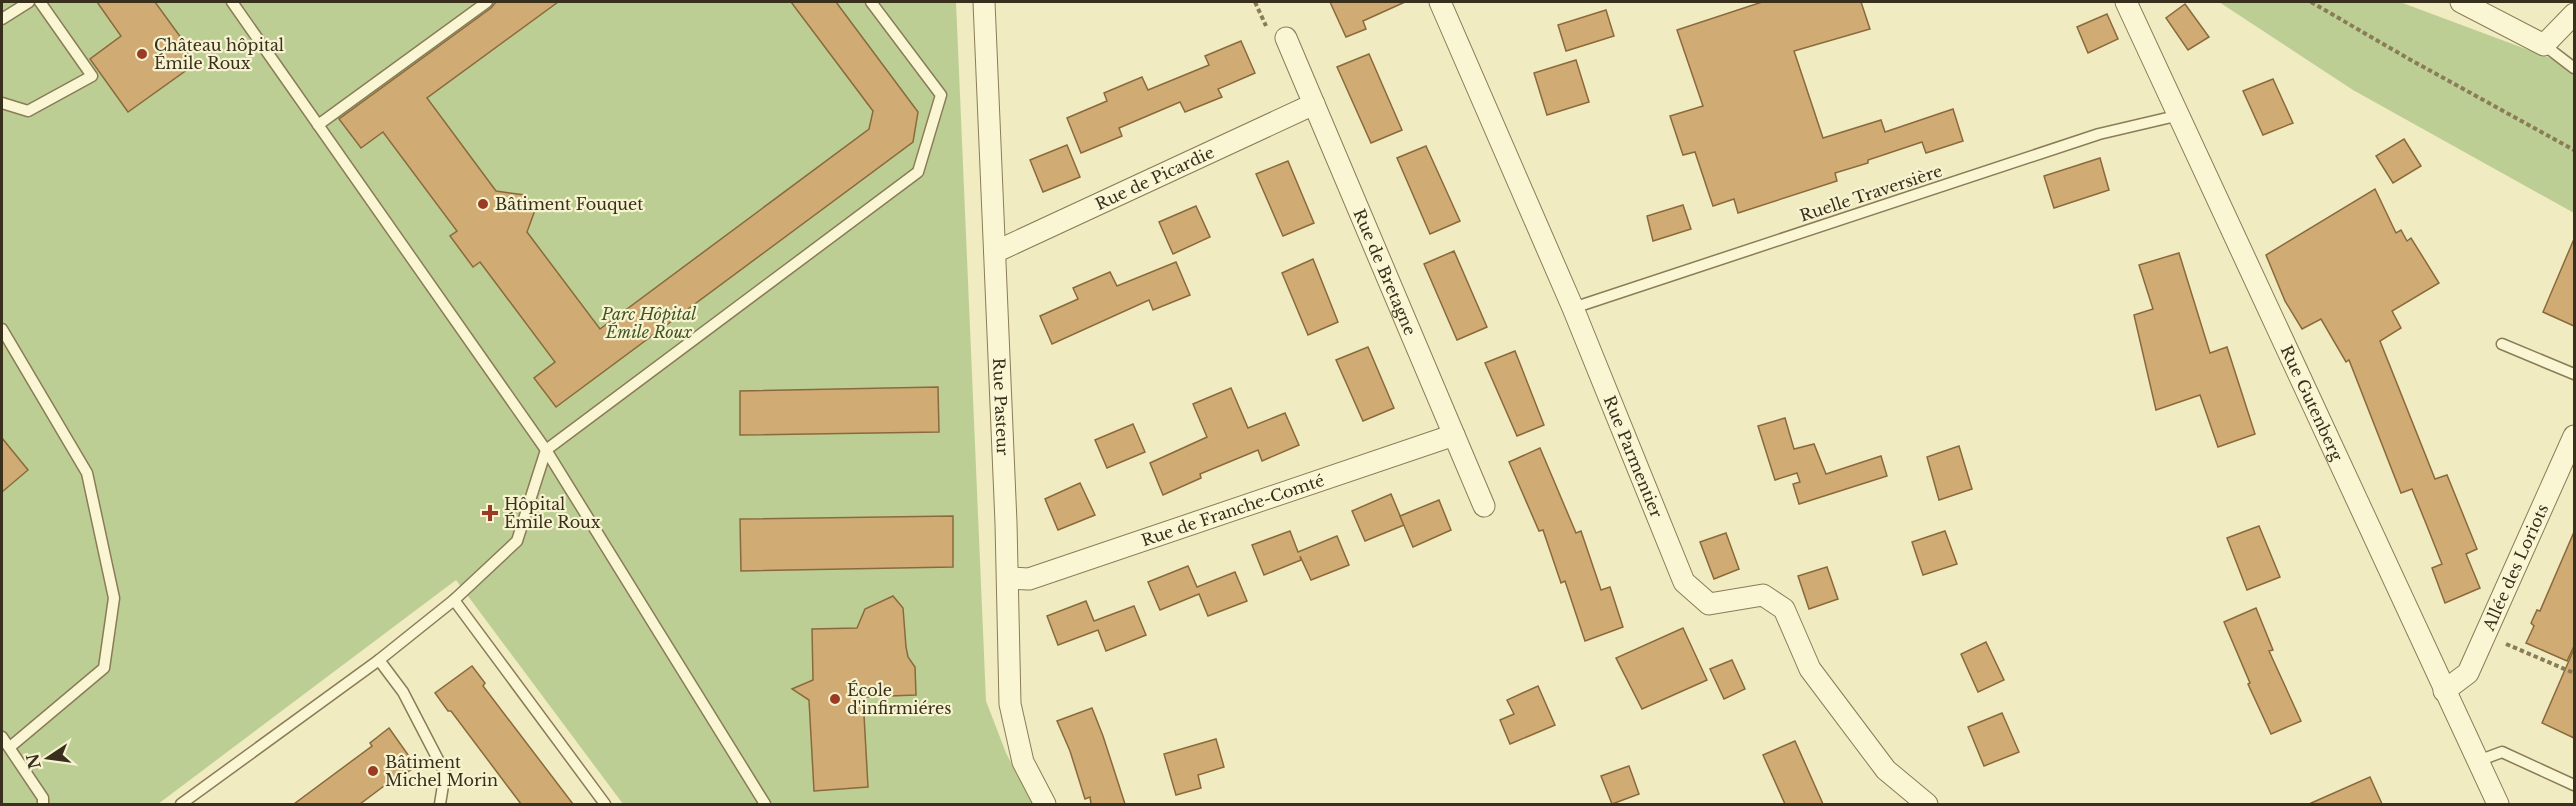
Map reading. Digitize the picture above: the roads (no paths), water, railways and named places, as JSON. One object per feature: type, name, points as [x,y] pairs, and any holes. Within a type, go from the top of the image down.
[{"type":"street","name":"Rue Pasteur","points":[[984,2],[1008,578],[1010,704],[1023,762],[1045,804]]},
{"type":"street","name":"Rue Parmentier","points":[[1440,2],[1573,308],[1684,582],[1709,604],[1763,595],[1784,609],[1810,669],[1886,770],[1927,804]]},
{"type":"street","name":"Rue Gutenberg","points":[[2126,2],[2498,804]]},
{"type":"street","points":[[2461,2],[2544,45],[2574,14]]},
{"type":"street","name":"Rue de Bretagne","points":[[1286,38],[1484,506]]},
{"type":"street","name":"Rue de Picardie","points":[[995,252],[1314,104]]},
{"type":"street","name":"Rue de Franche-Comté","points":[[1008,578],[1029,579],[1454,435]]},
{"type":"street","name":"Allée des Loriots","points":[[2444,691],[2468,673],[2567,474],[2574,436]]},
{"type":"lane","points":[[2,19],[29,2]]},
{"type":"lane","points":[[2,104],[28,111],[92,76],[40,2]]},
{"type":"lane","points":[[232,2],[546,450],[765,804]]},
{"type":"lane","points":[[318,125],[487,2]]},
{"type":"lane","points":[[181,804],[379,660],[454,600],[517,541],[546,450],[918,172],[941,95],[872,2]]},
{"type":"lane","points":[[2544,45],[2574,68]]},
{"type":"lane","name":"Ruelle Traversière","points":[[1573,308],[2098,134],[2180,115]]},
{"type":"lane","points":[[2,328],[87,473],[114,598],[104,668],[10,747]]},
{"type":"lane","points":[[2502,344],[2574,374]]},
{"type":"lane","points":[[454,600],[605,804]]},
{"type":"lane","points":[[379,660],[403,692],[446,773],[440,804]]},
{"type":"lane","points":[[2,737],[43,798],[43,804]]},
{"type":"lane","points":[[2478,761],[2502,752],[2574,785]]},
{"type":"place","name":"Château hôpital Émile Roux","points":[[142,54]]},
{"type":"place","name":"Bâtiment Fouquet","points":[[483,204]]},
{"type":"place","name":"Hôpital Émile Roux","points":[[490,513]]},
{"type":"place","name":"École d'infirmiéres","points":[[835,699]]},
{"type":"place","name":"Bâtiment Michel Morin","points":[[373,771]]},
{"type":"park label","name":"Parc Hôpital Émile Roux","points":[[649,323]]}]
